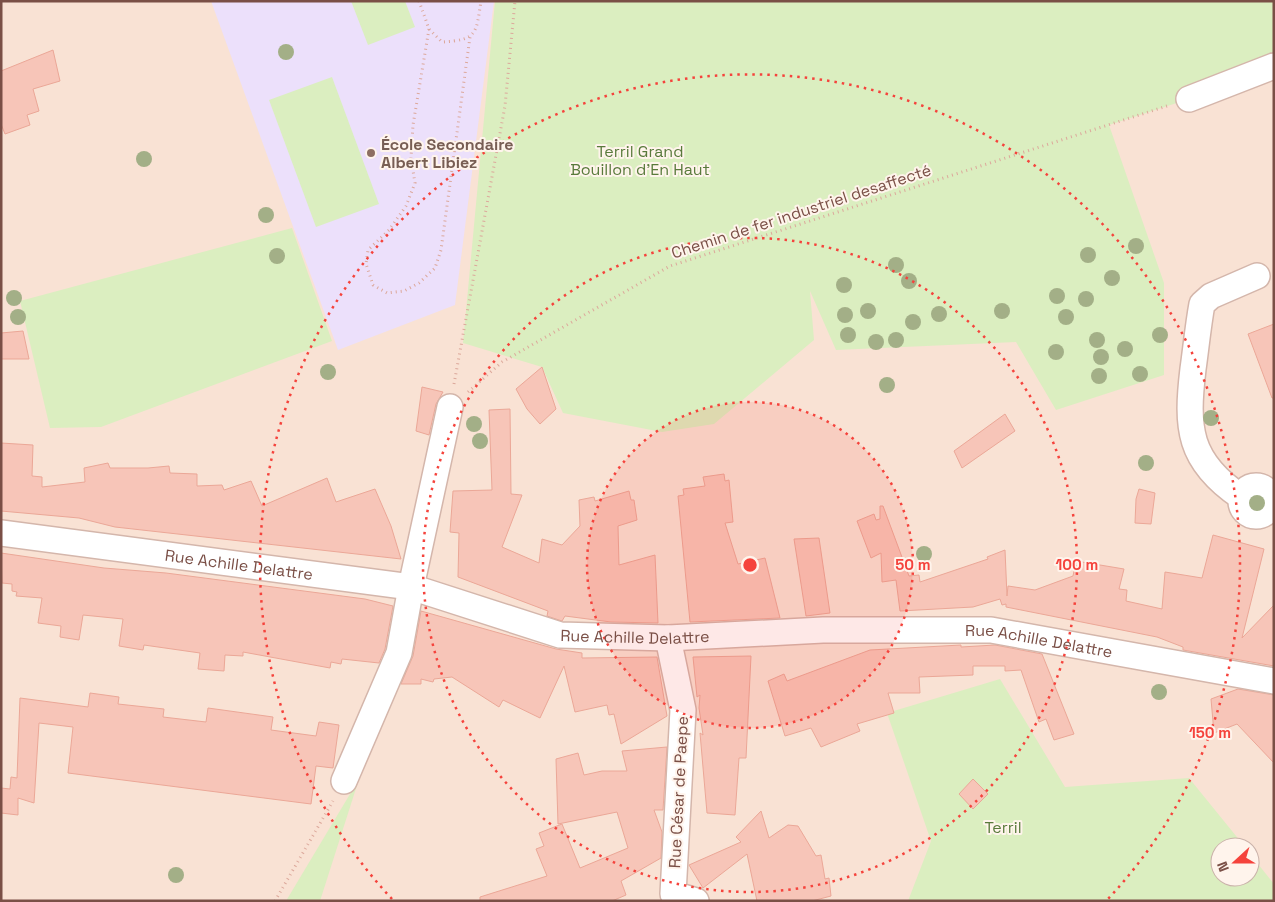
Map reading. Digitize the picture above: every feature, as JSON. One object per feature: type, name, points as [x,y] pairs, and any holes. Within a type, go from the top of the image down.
[{"type":"street","points":[[1189,99],[1274,66]]},
{"type":"street","points":[[1241,497],[1221,483],[1204,463],[1194,442],[1188,413],[1202,304],[1211,296],[1257,276]]},
{"type":"street","points":[[344,781],[399,653],[411,587],[450,407]]},
{"type":"street","name":"Rue Achille Delattre","points":[[1,533],[411,587],[560,635],[668,638],[823,630],[991,630],[1274,681]]},
{"type":"street","name":"Rue César de Paepe","points":[[668,638],[682,710],[662,897],[696,901]]},
{"type":"path","points":[[419,1],[429,29],[442,42],[457,41],[470,37],[476,31],[481,1]]},
{"type":"path","points":[[450,407],[505,106],[515,1]]},
{"type":"path","points":[[429,29],[413,124],[410,158],[415,183],[406,206],[389,230],[368,250],[366,264],[373,285],[388,293],[404,291],[419,283],[435,268],[441,250],[470,37]]},
{"type":"path","name":"Chemin de fer industriel desaffecté","points":[[450,407],[502,362],[670,266],[1189,99]]},
{"type":"path","points":[[276,901],[344,781]]},
{"type":"shaded area","points":[[1,1],[1274,1],[1274,901],[1,901]]},
{"type":"shaded area","name":"École Secondaire Albert Libiez","points":[[211,1],[494,1],[455,305],[338,350]]},
{"type":"green space","points":[[351,1],[405,1],[415,27],[368,45]]},
{"type":"green space","name":"Terril Grand Bouillon d'En Haut","points":[[495,1],[1274,1],[1274,66],[1189,99],[1109,125],[1164,283],[1164,375],[1056,410],[1016,342],[836,350],[810,291],[814,340],[714,424],[662,432],[563,413],[542,367],[463,343]]},
{"type":"green space","points":[[332,77],[379,204],[316,227],[269,100]]},
{"type":"green space","points":[[292,228],[332,341],[101,427],[50,428],[20,301]]},
{"type":"green space","name":"Terril","points":[[1000,679],[1065,787],[1189,778],[1237,837],[1210,837],[1210,887],[1260,887],[1260,866],[1274,884],[1274,901],[908,901],[931,841],[887,713]]},
{"type":"green space","points":[[359,779],[320,901],[286,901]]},
{"type":"building","points":[[53,50],[60,81],[33,89],[39,111],[27,115],[30,125],[5,134],[1,124],[1,71]]},
{"type":"building","points":[[1274,324],[1274,398],[1272,398],[1248,334]]},
{"type":"building","points":[[23,331],[29,359],[1,359],[1,333]]},
{"type":"building","points":[[542,367],[556,409],[540,424],[527,409],[516,389]]},
{"type":"building","points":[[422,387],[443,392],[436,404],[429,435],[416,431]]},
{"type":"building","points":[[510,409],[511,494],[522,495],[502,547],[539,563],[542,539],[562,545],[580,526],[579,500],[594,497],[595,501],[629,491],[631,500],[634,500],[637,520],[618,526],[619,565],[655,555],[658,623],[611,622],[565,616],[562,621],[547,616],[548,611],[458,577],[459,533],[450,532],[453,491],[492,490],[489,410]]},
{"type":"building","points":[[1005,414],[1015,431],[962,468],[954,451]]},
{"type":"building","points":[[1,443],[33,445],[32,476],[42,477],[42,487],[85,482],[84,468],[108,463],[110,468],[169,466],[170,473],[197,474],[197,486],[222,485],[224,490],[251,481],[262,506],[327,478],[336,502],[375,489],[391,526],[401,559],[115,527],[79,518],[1,511]]},
{"type":"building","points":[[724,474],[725,481],[729,480],[733,522],[725,523],[738,564],[765,558],[780,618],[690,622],[678,496],[684,495],[683,489],[705,486],[703,477]]},
{"type":"building","points":[[1139,489],[1155,493],[1151,524],[1135,523],[1136,499]]},
{"type":"building","points":[[880,506],[883,506],[909,576],[919,575],[920,582],[988,559],[987,557],[1005,550],[1007,596],[1008,586],[1035,590],[1073,576],[1076,561],[1124,569],[1119,589],[1127,590],[1126,601],[1162,609],[1165,572],[1202,578],[1213,535],[1264,549],[1242,638],[1274,605],[1274,666],[1183,650],[1183,647],[1157,637],[1006,607],[1006,604],[1002,605],[1000,599],[973,607],[900,611],[896,580],[882,582],[881,553],[871,558],[857,521],[874,514],[876,520],[880,519]]},
{"type":"building","points":[[819,538],[830,613],[806,616],[794,539]]},
{"type":"building","points":[[1,553],[104,568],[166,573],[365,599],[393,606],[385,649],[379,663],[342,659],[341,664],[331,662],[330,668],[243,652],[243,656],[225,655],[224,671],[198,669],[200,653],[144,645],[143,650],[119,646],[123,619],[83,615],[79,640],[60,637],[61,626],[38,623],[42,598],[16,596],[17,592],[12,591],[12,584],[2,583]]},
{"type":"building","points":[[421,611],[556,649],[582,653],[582,658],[657,657],[667,716],[621,744],[614,714],[609,715],[607,705],[575,712],[564,666],[540,718],[503,700],[499,707],[452,677],[434,679],[433,682],[421,679],[421,684],[401,684],[413,656]]},
{"type":"building","points":[[961,645],[961,647],[995,645],[1042,654],[1074,734],[1054,740],[1046,719],[1039,722],[1021,670],[1005,671],[1005,666],[973,666],[973,675],[919,677],[920,693],[888,693],[894,713],[857,724],[860,731],[821,747],[811,728],[785,736],[768,681],[784,674],[787,681],[870,650]]},
{"type":"building","points":[[751,656],[746,758],[739,758],[735,815],[707,813],[700,733],[703,735],[699,708],[700,695],[697,697],[693,657]]},
{"type":"building","points":[[1238,689],[1274,695],[1274,763],[1237,724],[1214,733],[1211,699]]},
{"type":"building","points":[[90,693],[119,697],[118,704],[164,709],[163,717],[206,722],[208,708],[273,717],[271,730],[316,736],[319,722],[339,725],[333,768],[316,766],[311,804],[68,773],[73,727],[39,723],[34,803],[18,798],[18,815],[1,813],[1,788],[10,789],[11,777],[17,778],[20,698],[88,707]]},
{"type":"building","points":[[667,747],[663,810],[654,810],[662,832],[661,858],[621,881],[626,895],[612,901],[480,901],[480,897],[547,876],[536,849],[544,846],[539,833],[562,824],[580,868],[628,848],[617,812],[558,824],[556,759],[578,753],[584,775],[602,771],[627,771],[622,751]]},
{"type":"building","points":[[973,779],[988,794],[973,809],[959,794]]},
{"type":"building","points":[[761,811],[769,838],[788,825],[798,826],[816,856],[821,855],[825,879],[829,878],[831,896],[812,901],[757,901],[747,854],[703,888],[689,865],[741,842],[736,837]]},
{"type":"place","name":"École Secondaire Albert Libiez","points":[[371,153]]}]
